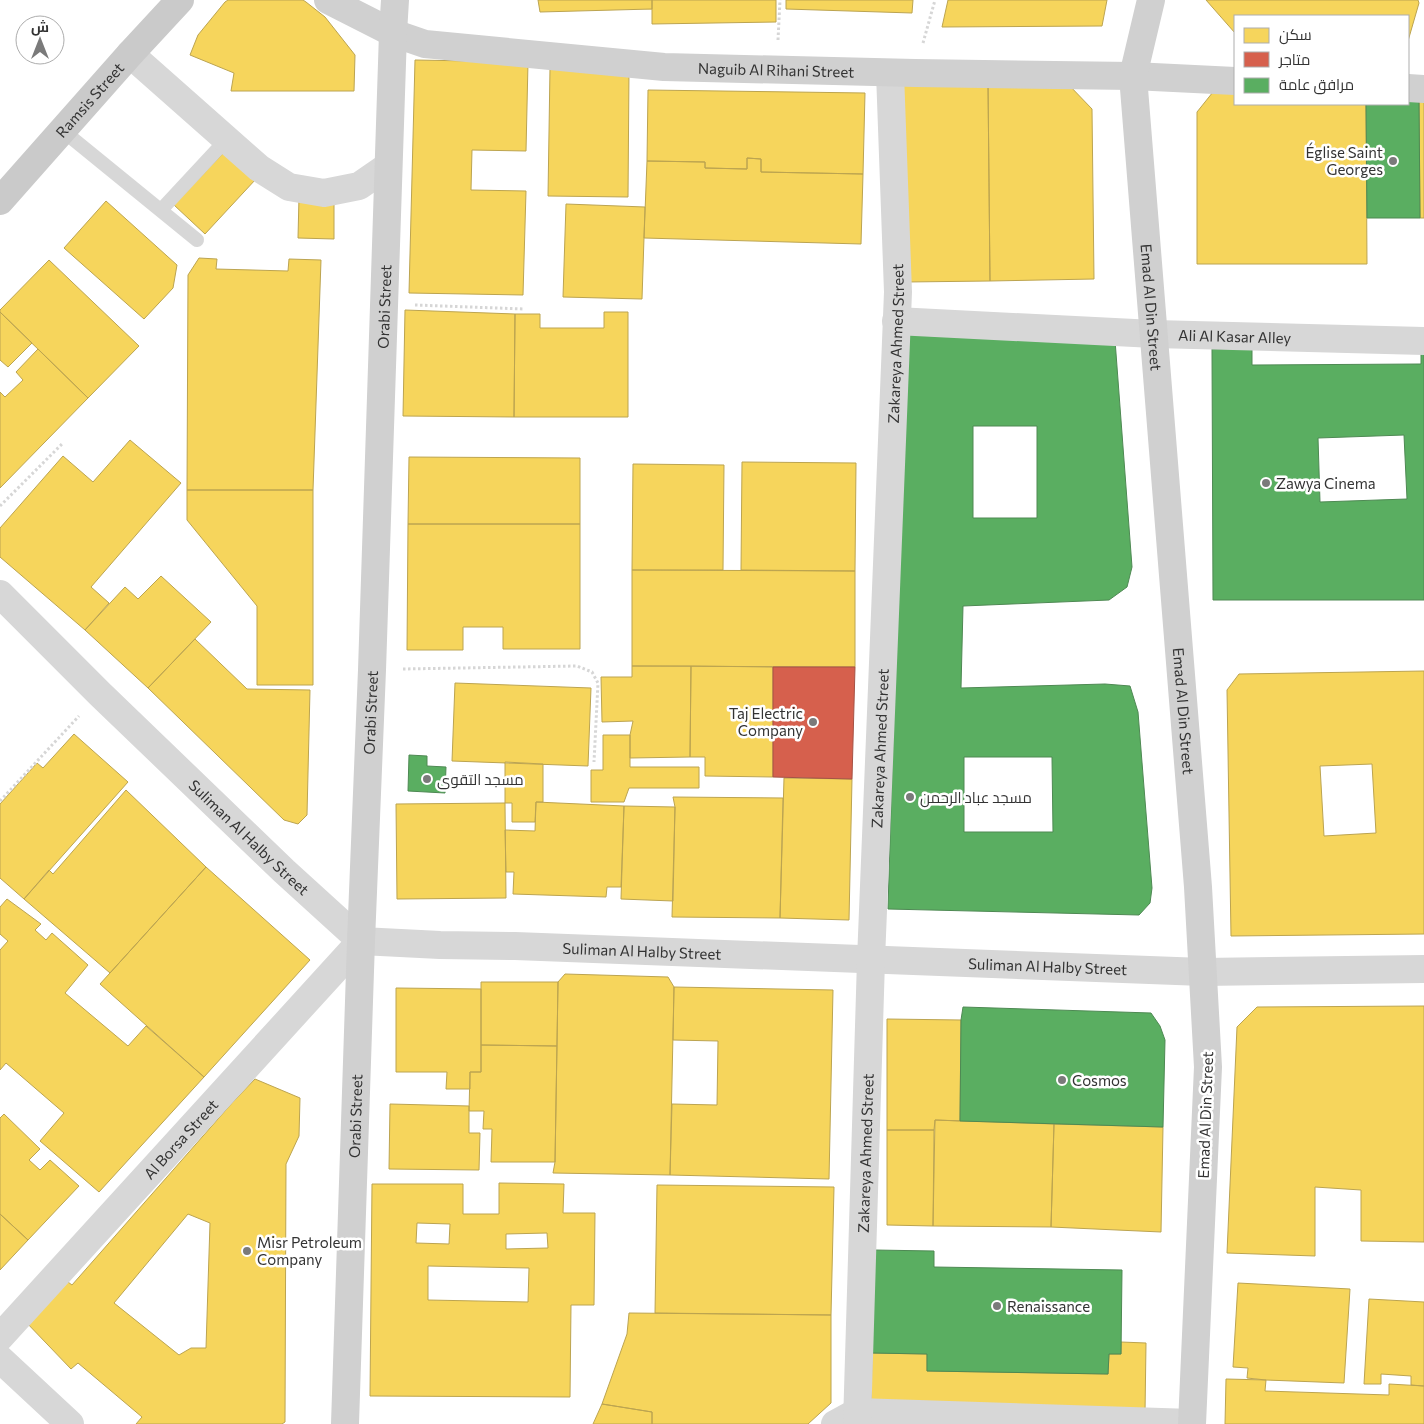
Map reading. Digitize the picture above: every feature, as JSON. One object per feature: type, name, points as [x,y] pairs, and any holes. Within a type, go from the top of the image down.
[{"type":"main road","name":"Ramsis Street","points":[[0,201],[180,0]]},
{"type":"street","name":"Naguib Al Rihani Street","points":[[328,0],[393,34],[425,44],[655,66],[902,73],[1133,76],[1234,80]]},
{"type":"street","name":"Orabi Street","points":[[345,1424],[395,0]]},
{"type":"street","name":"Emad Al Din Street","points":[[1151,0],[1133,76],[1198,886],[1208,1067],[1192,1423]]},
{"type":"street","points":[[130,54],[259,168],[289,187],[324,193],[359,186],[388,166]]},
{"type":"street","name":"Zakareya Ahmed Street","points":[[849,1420],[871,960],[898,292],[902,73]]},
{"type":"street","points":[[1409,88],[1424,89]]},
{"type":"street","name":"Ali Al Kasar Alley","points":[[896,321],[1154,334],[1424,341]]},
{"type":"street","name":"Suliman Al Halby Street","points":[[0,594],[100,694],[296,883],[361,941],[1203,972],[1424,969]]},
{"type":"street","name":"Al Borsa Street","points":[[0,1337],[361,941]]},
{"type":"street","points":[[0,1359],[70,1424]]},
{"type":"street","points":[[849,1420],[1192,1423]]},
{"type":"lane","points":[[62,130],[197,240]]},
{"type":"lane","points":[[161,210],[227,139]]},
{"type":"path","points":[[777,70],[780,0]]},
{"type":"path","points":[[902,73],[935,0]]},
{"type":"path","points":[[384,304],[524,309]]},
{"type":"path","points":[[0,506],[62,444]]},
{"type":"path","points":[[372,670],[577,666],[592,672],[598,683],[594,762]]},
{"type":"path","points":[[0,801],[100,694]]},
{"type":"building: سكن","points":[[228,0],[303,0],[306,2],[325,17],[355,55],[354,91],[231,91],[234,73],[190,55],[198,35]]},
{"type":"building: سكن","points":[[538,0],[652,0],[652,9],[540,12]]},
{"type":"building: سكن","points":[[652,0],[776,0],[776,22],[652,24]]},
{"type":"building: سكن","points":[[786,0],[913,0],[912,13],[786,9]]},
{"type":"building: سكن","points":[[948,0],[1107,0],[1102,26],[942,27]]},
{"type":"building: سكن","points":[[1206,0],[1418,0],[1419,3],[1409,38],[1409,15],[1234,15],[1234,32]]},
{"type":"building: سكن","points":[[415,60],[528,62],[526,151],[472,150],[471,190],[526,191],[523,295],[409,293]]},
{"type":"building: سكن","points":[[550,68],[629,69],[628,197],[548,196]]},
{"type":"building: سكن","points":[[988,83],[1067,83],[1092,109],[1094,279],[990,281]]},
{"type":"building: سكن","points":[[988,83],[990,281],[906,282],[903,84]]},
{"type":"building: سكن","points":[[648,90],[865,93],[863,174],[761,172],[761,159],[747,158],[747,169],[705,168],[705,162],[647,161]]},
{"type":"building: سكن","points":[[1213,92],[1234,92],[1234,105],[1366,105],[1367,264],[1197,264],[1197,112]]},
{"type":"building: سكن","points":[[1424,100],[1424,218],[1420,218],[1419,101]]},
{"type":"building: سكن","points":[[225,151],[256,179],[205,234],[174,205]]},
{"type":"building: سكن","points":[[747,158],[761,159],[761,172],[863,174],[861,244],[644,238],[647,161],[705,162],[705,168],[747,169]]},
{"type":"building: سكن","points":[[299,197],[334,197],[334,239],[298,238]]},
{"type":"building: سكن","points":[[106,201],[177,265],[173,288],[144,319],[64,248]]},
{"type":"building: سكن","points":[[566,204],[645,207],[642,299],[563,297]]},
{"type":"building: سكن","points":[[199,258],[217,259],[216,269],[288,271],[289,259],[321,260],[313,490],[187,490],[188,275]]},
{"type":"building: سكن","points":[[49,260],[139,346],[88,398],[0,312]]},
{"type":"building: سكن","points":[[405,310],[515,314],[514,417],[403,416]]},
{"type":"building: سكن","points":[[0,312],[32,343],[8,367],[0,360]]},
{"type":"building: سكن","points":[[604,312],[628,312],[628,417],[514,417],[515,314],[540,314],[540,328],[604,328]]},
{"type":"building: سكن","points":[[38,349],[88,398],[0,488],[0,392],[5,397],[23,380],[16,372]]},
{"type":"building: سكن","points":[[130,440],[181,483],[91,587],[109,603],[85,630],[0,557],[0,528],[63,456],[93,482]]},
{"type":"building: سكن","points":[[409,457],[580,458],[580,524],[408,524]]},
{"type":"building: سكن","points":[[742,462],[856,463],[855,571],[741,570]]},
{"type":"building: سكن","points":[[633,464],[724,465],[723,570],[632,570]]},
{"type":"building: سكن","points":[[187,490],[313,490],[313,685],[257,685],[257,606],[187,520]]},
{"type":"building: سكن","points":[[408,524],[580,524],[580,649],[503,649],[503,627],[463,627],[463,650],[407,650]]},
{"type":"building: سكن","points":[[632,570],[855,571],[855,667],[632,666]]},
{"type":"building: سكن","points":[[161,576],[211,622],[148,688],[85,630],[125,587],[138,599]]},
{"type":"building: سكن","points":[[195,639],[247,689],[310,690],[307,815],[298,824],[284,820],[148,688]]},
{"type":"building: سكن","points":[[632,666],[691,666],[690,757],[630,758],[630,735],[633,721],[602,722],[601,677],[632,677]]},
{"type":"building: سكن","points":[[691,666],[773,667],[773,777],[705,776],[705,757],[690,757]]},
{"type":"building: سكن","points":[[1424,671],[1424,934],[1231,936],[1227,690],[1239,674]],"holes":[[[1372,764],[1376,833],[1324,836],[1320,766]]]},
{"type":"building: سكن","points":[[455,683],[591,688],[588,766],[452,761]]},
{"type":"building: سكن","points":[[74,734],[128,782],[24,899],[0,878],[0,804],[37,763],[43,768]]},
{"type":"building: سكن","points":[[603,735],[630,735],[630,767],[699,767],[699,788],[629,788],[624,802],[591,802],[591,770],[603,770]]},
{"type":"building: سكن","points":[[505,762],[543,764],[543,802],[536,802],[535,822],[512,822],[512,803],[505,803]]},
{"type":"building: سكن","points":[[784,778],[852,779],[849,920],[780,918]]},
{"type":"building: سكن","points":[[126,790],[206,867],[110,973],[24,899],[49,870],[53,874]]},
{"type":"building: سكن","points":[[673,797],[783,798],[780,918],[672,917],[675,807]]},
{"type":"building: سكن","points":[[536,802],[624,806],[621,887],[607,887],[606,897],[513,894],[514,872],[506,872],[505,830],[535,831]]},
{"type":"building: سكن","points":[[505,803],[506,898],[397,899],[396,804]]},
{"type":"building: سكن","points":[[624,806],[675,807],[673,901],[621,899]]},
{"type":"building: سكن","points":[[206,867],[310,960],[204,1077],[100,984]]},
{"type":"building: سكن","points":[[7,899],[41,924],[35,930],[46,940],[52,933],[88,965],[65,993],[128,1046],[146,1026],[204,1077],[99,1192],[40,1141],[64,1113],[6,1063],[0,1070],[0,950],[8,941],[0,934],[0,907]]},
{"type":"building: سكن","points":[[565,974],[668,977],[674,987],[670,1175],[553,1173],[555,1162],[558,982]]},
{"type":"building: سكن","points":[[481,982],[558,982],[557,1046],[481,1045]]},
{"type":"building: سكن","points":[[674,987],[833,990],[829,1179],[670,1175],[672,1104],[717,1105],[718,1041],[673,1040]]},
{"type":"building: سكن","points":[[396,988],[481,989],[481,1072],[470,1072],[470,1089],[446,1089],[447,1072],[396,1072]]},
{"type":"building: سكن","points":[[1424,1006],[1424,1242],[1361,1241],[1361,1190],[1315,1187],[1315,1256],[1227,1253],[1237,1027],[1257,1007]]},
{"type":"building: سكن","points":[[887,1019],[961,1020],[960,1121],[935,1120],[934,1130],[887,1130]]},
{"type":"building: سكن","points":[[481,1045],[557,1046],[555,1162],[491,1162],[492,1129],[483,1129],[484,1111],[469,1111],[470,1072],[481,1072]]},
{"type":"building: سكن","name":"Misr Petroleum Company","points":[[255,1079],[300,1098],[299,1136],[286,1164],[285,1422],[282,1424],[136,1424],[142,1417],[78,1363],[71,1369],[24,1320],[64,1279],[72,1285]],"holes":[[[188,1214],[210,1223],[206,1348],[191,1348],[179,1355],[114,1303]]]},
{"type":"building: سكن","points":[[390,1104],[469,1106],[469,1133],[480,1133],[479,1170],[389,1169]]},
{"type":"building: سكن","points":[[4,1114],[40,1149],[29,1160],[40,1170],[50,1160],[79,1186],[28,1240],[0,1214],[0,1118]]},
{"type":"building: سكن","points":[[935,1120],[1054,1124],[1051,1227],[933,1226]]},
{"type":"building: سكن","points":[[1054,1124],[1163,1127],[1161,1232],[1051,1227]]},
{"type":"building: سكن","points":[[887,1130],[934,1130],[933,1226],[887,1225]]},
{"type":"building: سكن","points":[[499,1183],[564,1184],[563,1213],[595,1213],[594,1305],[571,1305],[570,1397],[370,1396],[372,1184],[463,1184],[463,1214],[499,1214]],"holes":[[[417,1223],[450,1224],[449,1244],[416,1243]],[[547,1233],[548,1248],[506,1249],[506,1234]],[[428,1266],[529,1268],[528,1302],[428,1300]]]},
{"type":"building: سكن","points":[[657,1185],[834,1187],[831,1315],[655,1313]]},
{"type":"building: سكن","points":[[0,1214],[28,1240],[0,1270]]},
{"type":"building: سكن","points":[[1238,1283],[1350,1289],[1344,1383],[1247,1378],[1248,1368],[1233,1367]]},
{"type":"building: سكن","points":[[1369,1299],[1424,1302],[1424,1386],[1411,1385],[1411,1376],[1381,1374],[1381,1384],[1364,1384]]},
{"type":"building: سكن","points":[[629,1313],[831,1315],[831,1403],[808,1424],[652,1424],[652,1412],[602,1404],[627,1334]]},
{"type":"building: سكن","points":[[1121,1342],[1146,1343],[1145,1413],[871,1408],[872,1353],[927,1354],[927,1371],[1108,1374],[1109,1354],[1121,1354]]},
{"type":"building: سكن","points":[[1226,1379],[1266,1380],[1265,1391],[1389,1395],[1389,1384],[1424,1386],[1424,1424],[1225,1424]]},
{"type":"building: سكن","points":[[602,1404],[652,1412],[652,1424],[593,1424]]},
{"type":"building: متاجر","name":"Taj Electric Company","points":[[773,667],[855,667],[852,779],[773,777]]},
{"type":"building: مرافق عامة","name":"Église Saint Georges","points":[[1409,101],[1419,101],[1420,218],[1367,218],[1366,105],[1409,105]]},
{"type":"building: مرافق عامة","points":[[905,332],[1115,340],[1132,567],[1127,587],[1109,600],[963,606],[961,688],[1105,684],[1130,686],[1138,712],[1152,888],[1150,903],[1139,915],[888,909]],"holes":[[[973,426],[1037,426],[1037,518],[973,518]],[[964,757],[1052,757],[1053,832],[964,832]]]},
{"type":"building: مرافق عامة","name":"Zawya Cinema","points":[[1212,349],[1252,349],[1252,365],[1421,364],[1421,350],[1424,350],[1424,600],[1213,600]],"holes":[[[1404,435],[1407,499],[1320,502],[1318,438]]]},
{"type":"building: مرافق عامة","name":"مسجد التقوى","points":[[409,755],[427,756],[427,766],[446,767],[445,793],[408,791]]},
{"type":"building: مرافق عامة","name":"Cosmos","points":[[963,1007],[1151,1013],[1160,1026],[1165,1040],[1163,1127],[960,1121],[961,1020]]},
{"type":"building: مرافق عامة","name":"Renaissance","points":[[874,1250],[934,1251],[934,1267],[1122,1270],[1121,1354],[1109,1354],[1108,1374],[927,1371],[927,1354],[872,1353]]},
{"type":"place","name":"Église Saint Georges","points":[[1393,161]]},
{"type":"place","name":"Zawya Cinema","points":[[1266,483]]},
{"type":"place","name":"Taj Electric Company","points":[[813,722]]},
{"type":"place","name":"مسجد التقوى","points":[[427,779]]},
{"type":"place","name":"مسجد عباد الرحمن","points":[[910,797]]},
{"type":"place","name":"Cosmos","points":[[1062,1080]]},
{"type":"place","name":"Misr Petroleum Company","points":[[247,1251]]},
{"type":"place","name":"Renaissance","points":[[997,1306]]}]
